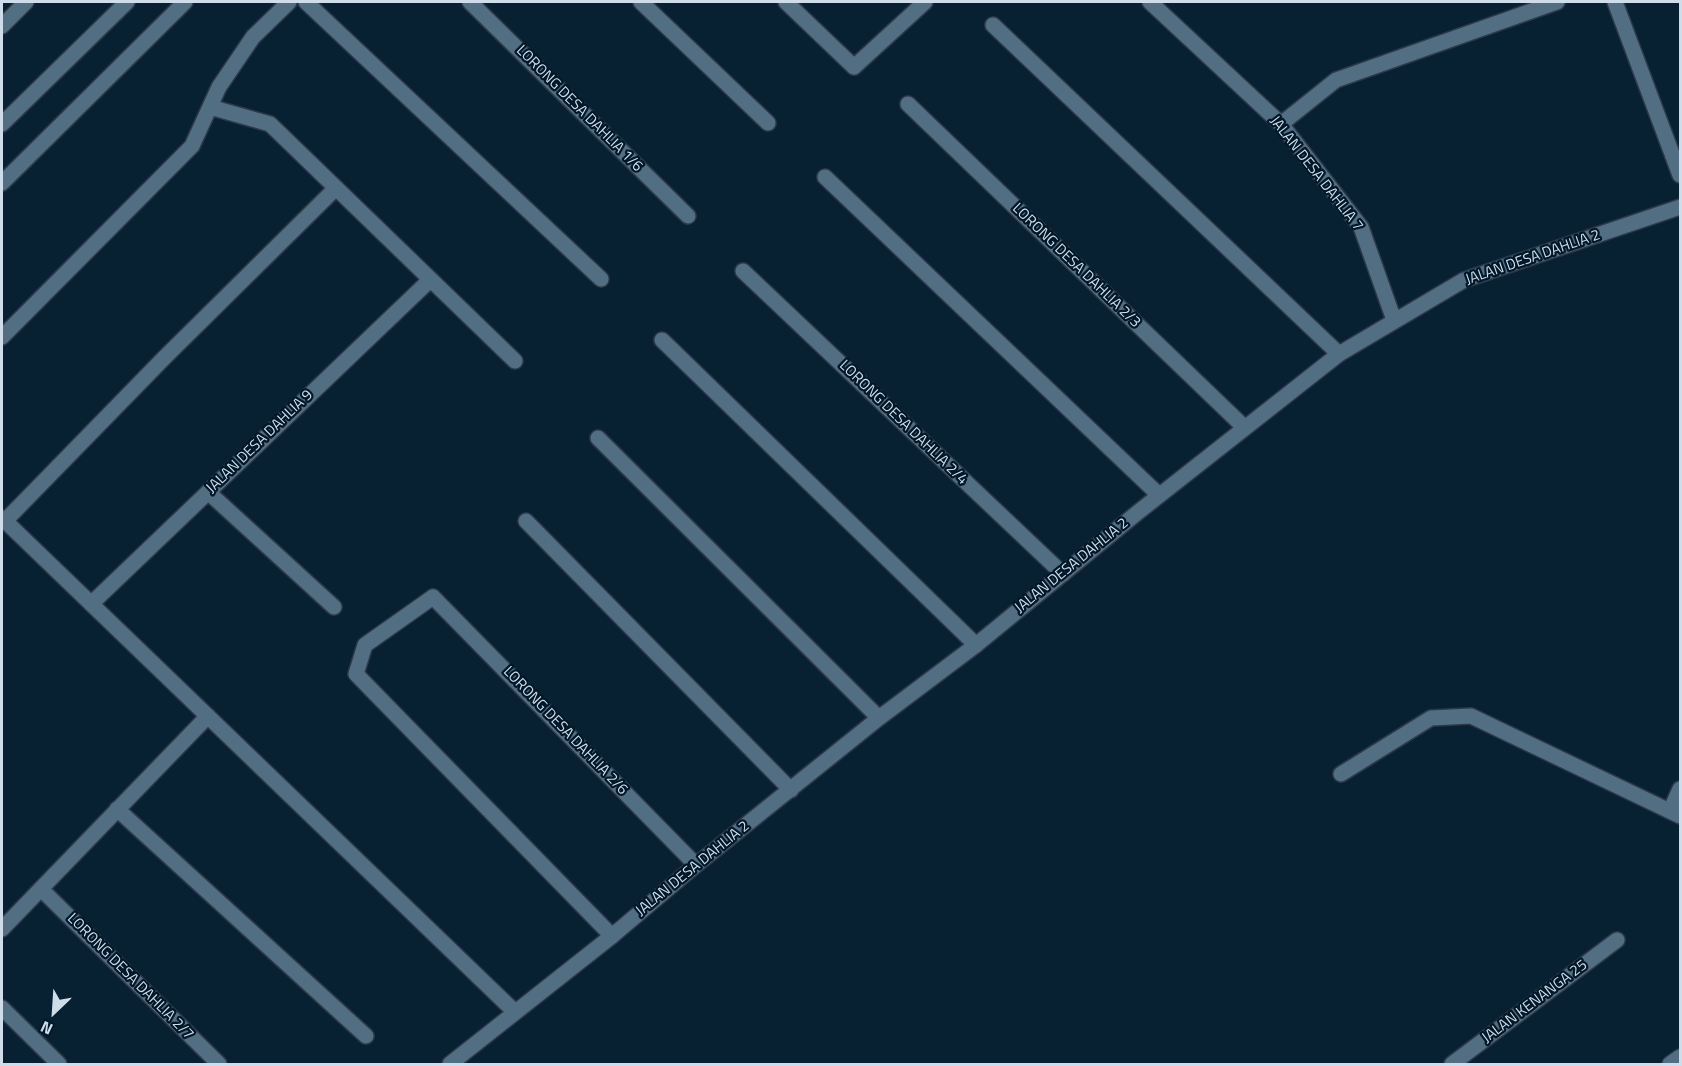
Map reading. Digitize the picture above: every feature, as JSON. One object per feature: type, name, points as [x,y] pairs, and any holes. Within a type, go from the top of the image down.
[{"type":"street","points":[[2,26],[26,2]]},
{"type":"street","points":[[2,124],[126,2]]},
{"type":"street","points":[[2,183],[185,2]]},
{"type":"street","points":[[2,337],[192,146],[219,87],[253,37],[289,2]]},
{"type":"street","points":[[306,2],[601,279]]},
{"type":"street","name":"LORONG DESA DAHLIA 1/6","points":[[470,2],[688,216]]},
{"type":"street","points":[[641,2],[768,123]]},
{"type":"street","points":[[786,2],[854,67],[925,2]]},
{"type":"street","name":"JALAN DESA DAHLIA 7","points":[[1150,2],[1281,124],[1361,227],[1394,320]]},
{"type":"street","points":[[1281,124],[1336,80],[1557,2]]},
{"type":"street","points":[[1615,2],[1680,175]]},
{"type":"street","points":[[993,25],[1339,354]]},
{"type":"street","name":"LORONG DESA DAHLIA 2/3","points":[[908,104],[1245,428]]},
{"type":"street","points":[[210,107],[270,124],[514,361]]},
{"type":"street","points":[[825,177],[1159,495]]},
{"type":"street","points":[[336,188],[3,520],[515,1012]]},
{"type":"street","name":"JALAN DESA DAHLIA 2","points":[[450,1065],[879,718],[976,645],[1159,495],[1339,354],[1464,280],[1680,207]]},
{"type":"street","name":"LORONG DESA DAHLIA 2/4","points":[[743,271],[1062,574]]},
{"type":"street","name":"JALAN DESA DAHLIA 9","points":[[91,604],[430,280]]},
{"type":"street","points":[[662,340],[976,645]]},
{"type":"street","points":[[598,438],[879,718]]},
{"type":"street","points":[[208,492],[334,607]]},
{"type":"street","points":[[526,521],[790,790]]},
{"type":"street","name":"LORONG DESA DAHLIA 2/6","points":[[612,936],[356,674],[365,645],[433,597],[696,865]]},
{"type":"street","points":[[2,929],[208,716]]},
{"type":"street","points":[[1341,774],[1431,718],[1471,716],[1675,813],[1680,789]]},
{"type":"street","points":[[117,809],[366,1036]]},
{"type":"street","name":"LORONG DESA DAHLIA 2/7","points":[[41,889],[219,1065]]},
{"type":"street","name":"JALAN KENANGA 25","points":[[1452,1065],[1617,940]]},
{"type":"street","points":[[2,1008],[59,1065]]},
{"type":"street","points":[[1670,1065],[1680,1057]]}]
